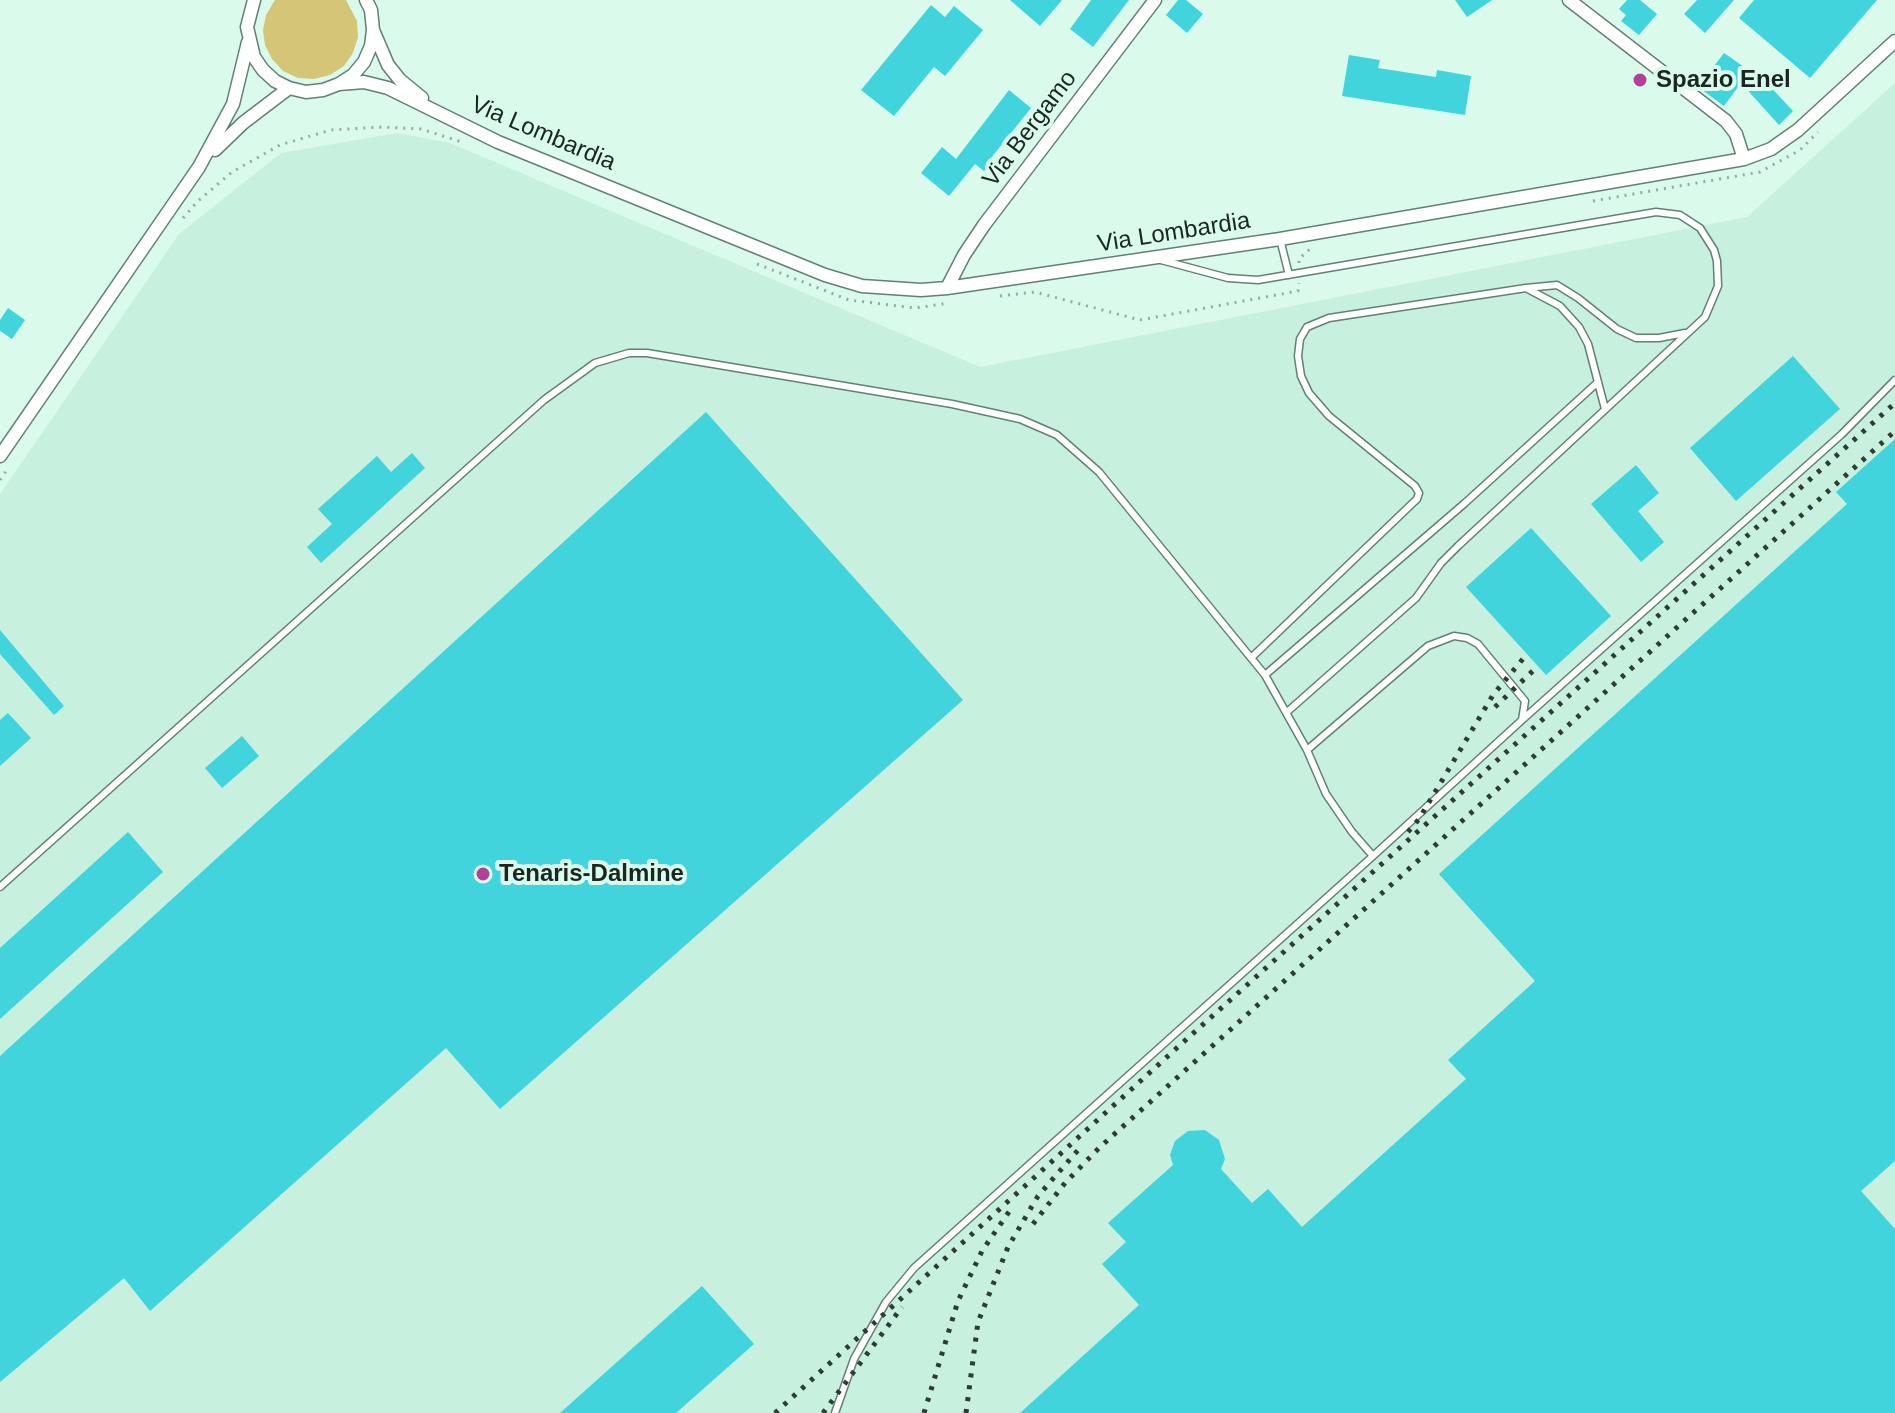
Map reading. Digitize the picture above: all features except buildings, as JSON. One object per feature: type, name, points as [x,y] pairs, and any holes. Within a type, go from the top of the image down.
[{"type":"street","points":[[0,456],[199,167],[233,104],[248,42],[247,27],[254,0]]},
{"type":"street","name":"Via Lombardia","points":[[366,0],[371,10],[373,30],[395,75],[447,116]]},
{"type":"street","name":"Via Bergamo","points":[[947,288],[984,225],[1155,0]]},
{"type":"street","points":[[1569,0],[1726,121],[1736,134],[1744,159]]},
{"type":"street","points":[[339,84],[353,75],[364,62],[371,46],[373,30]]},
{"type":"street","name":"Via Lombardia","points":[[289,88],[306,92],[358,82],[382,86],[498,142],[825,275],[874,287],[947,288],[1280,239],[1744,159],[1771,149],[1798,130],[1895,41]]},
{"type":"street","points":[[199,167],[235,130],[289,88],[263,70],[248,42]]},
{"type":"lane","points":[[1154,258],[1238,279],[1258,280],[1656,212],[1680,215],[1700,228],[1714,250],[1718,286],[1711,307],[1688,332],[1451,552],[1416,598],[1287,712]]},
{"type":"lane","points":[[1280,239],[1289,275]]},
{"type":"lane","points":[[1251,658],[1418,497],[1415,486],[1314,400],[1304,385],[1298,362],[1300,339],[1304,330],[1312,324],[1329,318],[1557,285],[1617,329],[1636,338],[1659,338],[1688,332]]},
{"type":"lane","points":[[1526,288],[1553,301],[1573,319],[1588,344],[1605,409]]},
{"type":"lane","points":[[0,887],[544,400],[585,369],[620,354],[647,353],[1013,417],[1043,427],[1064,439],[1091,464],[1265,675],[1307,750],[1326,794],[1373,856]]},
{"type":"lane","points":[[835,1413],[854,1359],[886,1302],[914,1268],[1842,434],[1895,380]]},
{"type":"lane","points":[[1265,675],[1465,503],[1598,382]]},
{"type":"lane","points":[[1307,750],[1428,646],[1454,636],[1478,644],[1516,687],[1525,701],[1522,720]]},
{"type":"path","points":[[181,221],[198,201],[232,172],[280,145],[331,130],[382,127],[421,129],[475,147]]},
{"type":"path","points":[[1588,202],[1760,172],[1800,150],[1821,130]]},
{"type":"path","points":[[999,296],[1035,292],[1140,320],[1298,291],[1299,259],[1318,243]]},
{"type":"path","points":[[751,262],[849,300],[915,308],[960,302]]},
{"type":"path","points":[[0,480],[14,460]]},
{"type":"shaded area","points":[[275,0],[346,0],[357,21],[358,37],[353,53],[344,66],[330,75],[314,79],[298,78],[283,71],[265,45],[263,30],[266,15]]},
{"type":"shaded area","name":"Tenaris-Dalmine","points":[[1895,83],[1895,1413],[0,1413],[0,494],[179,234],[281,153],[397,133],[450,143],[980,367],[1747,217]]},
{"type":"railway","points":[[775,1413],[1895,403]]},
{"type":"railway","points":[[1033,1224],[1065,1183],[1099,1148],[1895,431]]},
{"type":"railway","points":[[1408,832],[1419,819],[1493,695],[1527,654]]},
{"type":"railway","points":[[1495,707],[1538,666]]},
{"type":"railway","points":[[966,1413],[978,1322],[1008,1247],[1038,1196],[1079,1149]]},
{"type":"railway","points":[[924,1413],[958,1301],[982,1251],[1013,1206]]},
{"type":"railway","points":[[823,1413],[902,1307]]},
{"type":"place","name":"Spazio Enel","points":[[1640,80]]},
{"type":"place","name":"Tenaris-Dalmine","points":[[483,874]]}]
